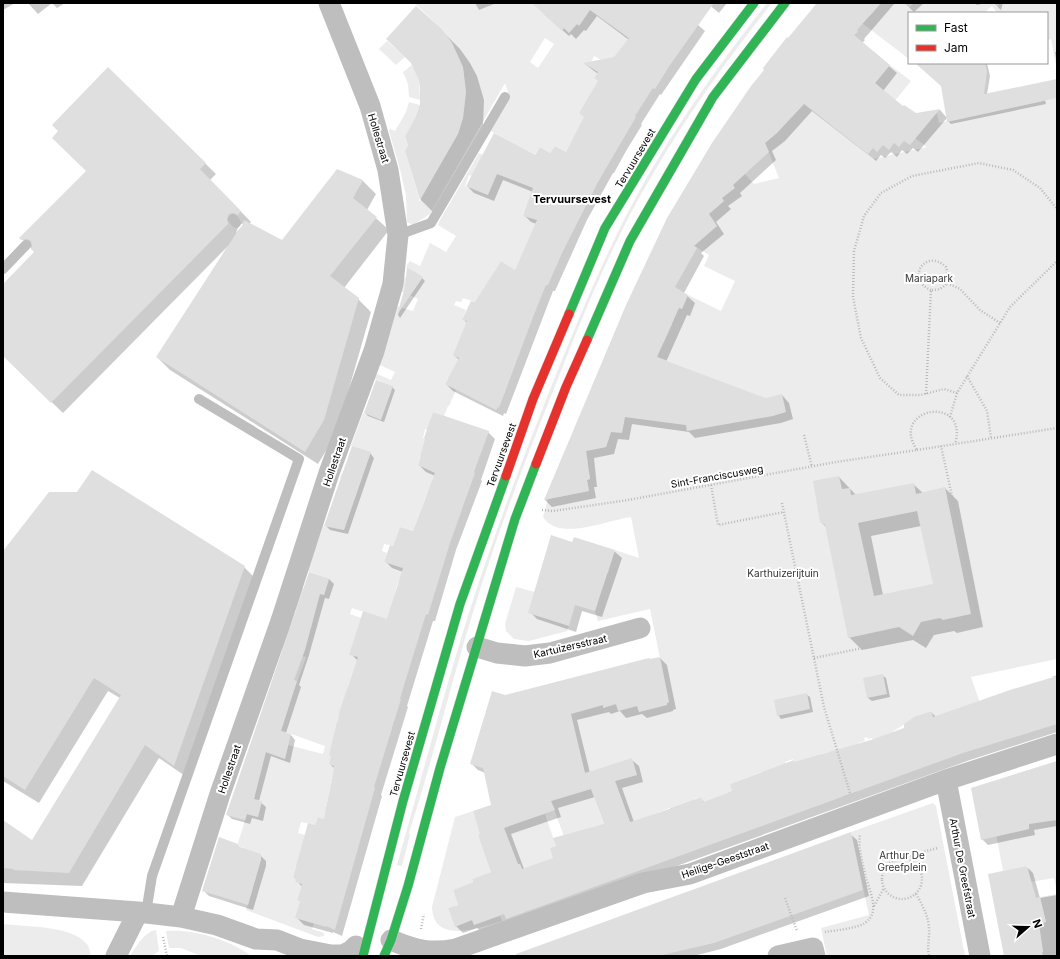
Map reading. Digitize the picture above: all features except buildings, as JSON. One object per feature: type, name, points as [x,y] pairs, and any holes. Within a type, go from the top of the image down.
[{"type":"main road","name":"Tervuursevest","points":[[360,951],[387,867],[403,801],[460,604],[533,399],[605,228],[696,79],[754,3]]},
{"type":"main road","points":[[387,948],[408,886],[440,768],[521,502],[566,387],[630,241],[713,97],[785,3]]},
{"type":"street","name":"Hollestraat","points":[[181,917],[220,794],[281,621],[330,473],[374,351],[392,284],[398,234],[388,170],[370,106],[329,3]]},
{"type":"street","name":"Kartuizersstraat","points":[[477,647],[497,653],[525,656],[550,653],[640,628]]},
{"type":"street","name":"Heilige-Geeststraat","points":[[387,948],[441,952],[475,950],[643,882],[690,874],[946,780],[1057,744]]},
{"type":"street","name":"Arthur De Greefstraat","points":[[946,780],[980,956]]},
{"type":"street","points":[[3,902],[181,917],[217,925],[256,939],[277,940],[300,949],[331,956],[343,955],[351,951],[360,951]]},
{"type":"street","points":[[116,956],[142,913]]},
{"type":"street","points":[[256,939],[270,956]]},
{"type":"street","points":[[778,956],[814,952]]},
{"type":"lane","points":[[398,234],[431,223],[505,97]]},
{"type":"lane","points":[[3,269],[26,245]]},
{"type":"lane","points":[[142,913],[152,876],[300,459],[199,399]]},
{"type":"path","points":[[957,393],[944,390],[921,395],[899,395],[880,378],[861,338],[853,297],[854,251],[864,216],[881,193],[912,176],[979,163],[1013,170],[1040,188],[1057,209]]},
{"type":"path","points":[[930,260],[942,262],[946,266],[949,278],[946,284],[942,288],[931,290],[925,288],[918,278],[918,272],[925,262],[930,260]]},
{"type":"path","points":[[950,418],[957,393],[1010,307],[1057,261]]},
{"type":"path","points":[[946,284],[960,289],[980,310],[1000,323]]},
{"type":"path","points":[[926,394],[931,290]]},
{"type":"path","points":[[967,376],[986,411],[991,438]]},
{"type":"path","points":[[917,450],[912,444],[911,430],[913,423],[923,413],[930,411],[944,413],[955,423],[957,437],[955,444]]},
{"type":"path","name":"Sint-Franciscusweg","points":[[521,502],[539,510],[553,511],[628,500],[812,467],[1057,428]]},
{"type":"path","points":[[804,435],[812,467]]},
{"type":"path","points":[[814,658],[980,624],[941,446]]},
{"type":"path","points":[[711,485],[718,525],[784,512]]},
{"type":"path","points":[[782,503],[824,707],[861,828],[859,842],[865,875],[874,906]]},
{"type":"path","points":[[906,859],[914,854],[958,844]]},
{"type":"path","points":[[899,859],[906,859],[917,865],[922,877],[920,889],[916,894],[904,899],[898,899],[887,893],[882,882],[885,869],[888,864],[899,859]]},
{"type":"path","points":[[814,952],[822,932],[864,924],[872,917],[874,906],[884,888]]},
{"type":"path","points":[[916,894],[924,908],[928,921],[930,934],[927,945],[929,956]]},
{"type":"path","points":[[785,898],[796,928]]},
{"type":"green space","points":[[414,3],[539,3],[541,5],[538,8],[543,13],[553,3],[570,3],[557,21],[569,33],[577,24],[579,25],[590,10],[632,41],[627,48],[624,45],[609,64],[594,56],[590,64],[595,67],[594,69],[598,72],[594,78],[605,85],[599,96],[594,93],[588,101],[610,112],[605,121],[626,133],[618,147],[582,127],[572,145],[570,144],[566,152],[555,146],[550,153],[540,147],[535,154],[558,168],[553,178],[556,180],[551,187],[536,183],[531,198],[541,202],[536,213],[526,209],[523,215],[538,220],[540,215],[542,216],[538,225],[547,229],[542,238],[546,240],[538,256],[524,250],[515,270],[501,261],[491,277],[497,280],[490,297],[502,303],[498,313],[492,310],[493,308],[463,298],[461,302],[456,301],[454,305],[466,310],[462,320],[482,326],[478,335],[485,337],[479,356],[468,351],[465,360],[473,363],[469,373],[484,379],[480,390],[462,385],[448,378],[445,384],[456,390],[444,416],[433,412],[431,418],[437,421],[434,432],[425,429],[423,438],[437,443],[432,460],[420,456],[418,465],[435,472],[432,482],[467,495],[462,510],[426,496],[413,531],[400,527],[393,546],[384,544],[382,551],[387,553],[384,562],[402,568],[404,559],[408,560],[401,582],[398,582],[388,620],[352,608],[350,614],[364,619],[361,629],[358,630],[355,639],[359,641],[356,650],[352,649],[350,654],[359,657],[356,670],[354,669],[348,686],[361,690],[359,694],[368,697],[364,712],[372,714],[372,716],[394,722],[392,729],[339,714],[337,722],[347,725],[343,741],[337,739],[329,764],[334,766],[332,776],[334,777],[330,794],[334,795],[334,798],[343,798],[342,800],[329,797],[324,819],[318,817],[315,825],[301,822],[298,833],[313,837],[309,850],[302,848],[298,864],[300,865],[299,867],[296,866],[293,877],[296,879],[295,882],[302,884],[297,900],[300,901],[296,918],[314,923],[312,929],[324,933],[324,936],[318,937],[246,910],[253,888],[231,882],[234,873],[227,871],[229,864],[232,864],[235,854],[242,855],[244,848],[237,846],[247,814],[258,817],[262,801],[254,799],[258,782],[251,781],[258,762],[259,750],[285,759],[288,745],[323,754],[325,746],[280,730],[306,657],[277,650],[283,627],[296,631],[295,636],[300,637],[301,633],[307,635],[309,631],[306,630],[306,627],[311,628],[314,614],[290,607],[296,586],[324,595],[329,579],[304,570],[317,544],[323,526],[344,530],[358,487],[340,478],[342,473],[360,482],[370,453],[351,446],[363,413],[381,419],[385,408],[382,406],[385,396],[389,398],[392,386],[375,379],[377,374],[391,380],[395,372],[380,365],[379,360],[396,306],[413,311],[418,299],[400,291],[400,274],[417,285],[422,277],[406,266],[410,261],[420,266],[430,243],[446,252],[456,236],[438,225],[440,220],[479,153],[498,163],[509,141],[491,131],[510,98],[505,83],[430,214],[413,225],[407,222],[406,196],[389,131],[390,129],[395,131],[406,112],[409,102],[420,105],[405,136],[408,145],[405,151],[419,202],[459,131],[463,118],[466,92],[463,67],[452,43],[442,29]],"holes":[[[545,38],[554,44],[538,68],[530,62]],[[584,105],[600,115],[595,123],[579,113]],[[469,175],[486,181],[485,183],[491,186],[487,195],[465,186]]]},
{"type":"green space","points":[[767,3],[772,3],[710,86],[681,128],[654,172],[625,224],[600,278],[532,443],[492,553],[409,833],[410,835],[402,866],[397,865],[449,680],[477,588],[520,467],[586,302],[620,227],[646,179],[674,133],[704,89]]},
{"type":"green space","points":[[881,3],[904,3],[909,8],[914,3],[992,3],[998,8],[999,3],[1057,3],[1057,70],[1051,39],[1048,40],[1048,12],[996,12],[992,6],[985,12],[908,12],[908,58],[858,20],[871,15]]},
{"type":"green space","points":[[387,41],[405,57],[396,65],[379,49]]},
{"type":"green space","points":[[412,65],[419,81],[420,100],[409,97],[408,84],[403,72]]},
{"type":"green space","points":[[890,65],[911,81],[885,113],[865,96]]},
{"type":"green space","points":[[850,86],[823,119],[873,159],[927,147],[915,138],[936,110],[939,123],[1057,98],[1057,659],[971,677],[981,706],[935,722],[931,711],[920,715],[913,721],[903,725],[874,744],[872,738],[864,738],[865,741],[858,743],[860,751],[846,756],[857,792],[843,797],[829,752],[821,754],[796,768],[793,759],[785,762],[789,773],[761,772],[730,784],[732,791],[703,802],[701,797],[694,799],[697,809],[672,813],[670,808],[652,815],[634,832],[615,781],[637,775],[632,759],[585,773],[570,713],[603,705],[603,708],[616,704],[619,711],[637,706],[639,712],[667,705],[669,702],[650,609],[598,621],[595,611],[598,603],[573,596],[608,573],[615,550],[639,558],[631,517],[584,528],[560,528],[550,524],[543,517],[548,499],[589,491],[587,480],[590,479],[590,475],[588,475],[586,463],[588,462],[586,451],[606,447],[611,432],[625,417],[686,425],[687,431],[771,400],[655,356],[672,325],[674,306],[682,309],[688,295],[721,311],[735,281],[704,266],[709,255],[690,243],[705,236],[717,226],[709,214],[724,201],[722,198],[734,188],[733,184],[745,174],[754,184],[779,178],[765,143],[772,137],[770,134],[787,114],[792,117],[804,104]]},
{"type":"green space","points":[[516,587],[535,592],[569,626],[567,631],[529,641],[514,639],[506,631],[505,624]]},
{"type":"green space","points":[[591,789],[612,847],[573,861],[551,801]]},
{"type":"green space","name":"Arthur De Greefplein","points":[[933,803],[936,806],[965,956],[827,956],[821,928],[869,915],[851,832]]},
{"type":"green space","points":[[473,811],[481,834],[478,835],[483,848],[508,839],[504,827],[545,814],[556,846],[553,858],[523,872],[520,864],[502,868],[472,879],[473,882],[453,890],[458,905],[448,908],[455,926],[472,920],[474,925],[500,916],[502,921],[470,930],[449,930],[440,926],[434,919],[432,907],[455,817]]},
{"type":"green space","points":[[1057,820],[1057,892],[1054,878],[1030,882],[1028,866],[1003,871],[995,828],[1012,833],[1029,829],[1028,823]]},
{"type":"green space","points":[[1057,894],[1057,956],[1043,956],[1039,924],[1046,922],[1040,897]]},
{"type":"green space","points":[[3,924],[48,928],[70,933],[80,938],[87,944],[91,956],[3,956]]},
{"type":"green space","points":[[156,930],[159,951],[152,956],[130,956],[144,937]]},
{"type":"green space","points":[[166,931],[188,932],[211,937],[233,945],[252,956],[201,956],[181,948],[169,948]]},
{"type":"traffic: fast","points":[[569,314],[605,228],[696,79],[754,3]]},
{"type":"traffic: fast","points":[[587,340],[630,241],[713,97],[785,3]]},
{"type":"traffic: fast","points":[[384,956],[391,940],[408,886],[440,768],[515,519],[536,464]]},
{"type":"traffic: fast","points":[[363,956],[403,801],[460,604],[506,476]]},
{"type":"traffic: jam","points":[[506,476],[533,399],[569,314]]},
{"type":"traffic: jam","points":[[536,464],[566,387],[587,340]]},
{"type":"district","name":"Tervuursevest","points":[[572,199]]},
{"type":"park label","name":"Mariapark","points":[[929,278]]},
{"type":"park label","name":"Karthuizerijtuin","points":[[783,573]]}]
